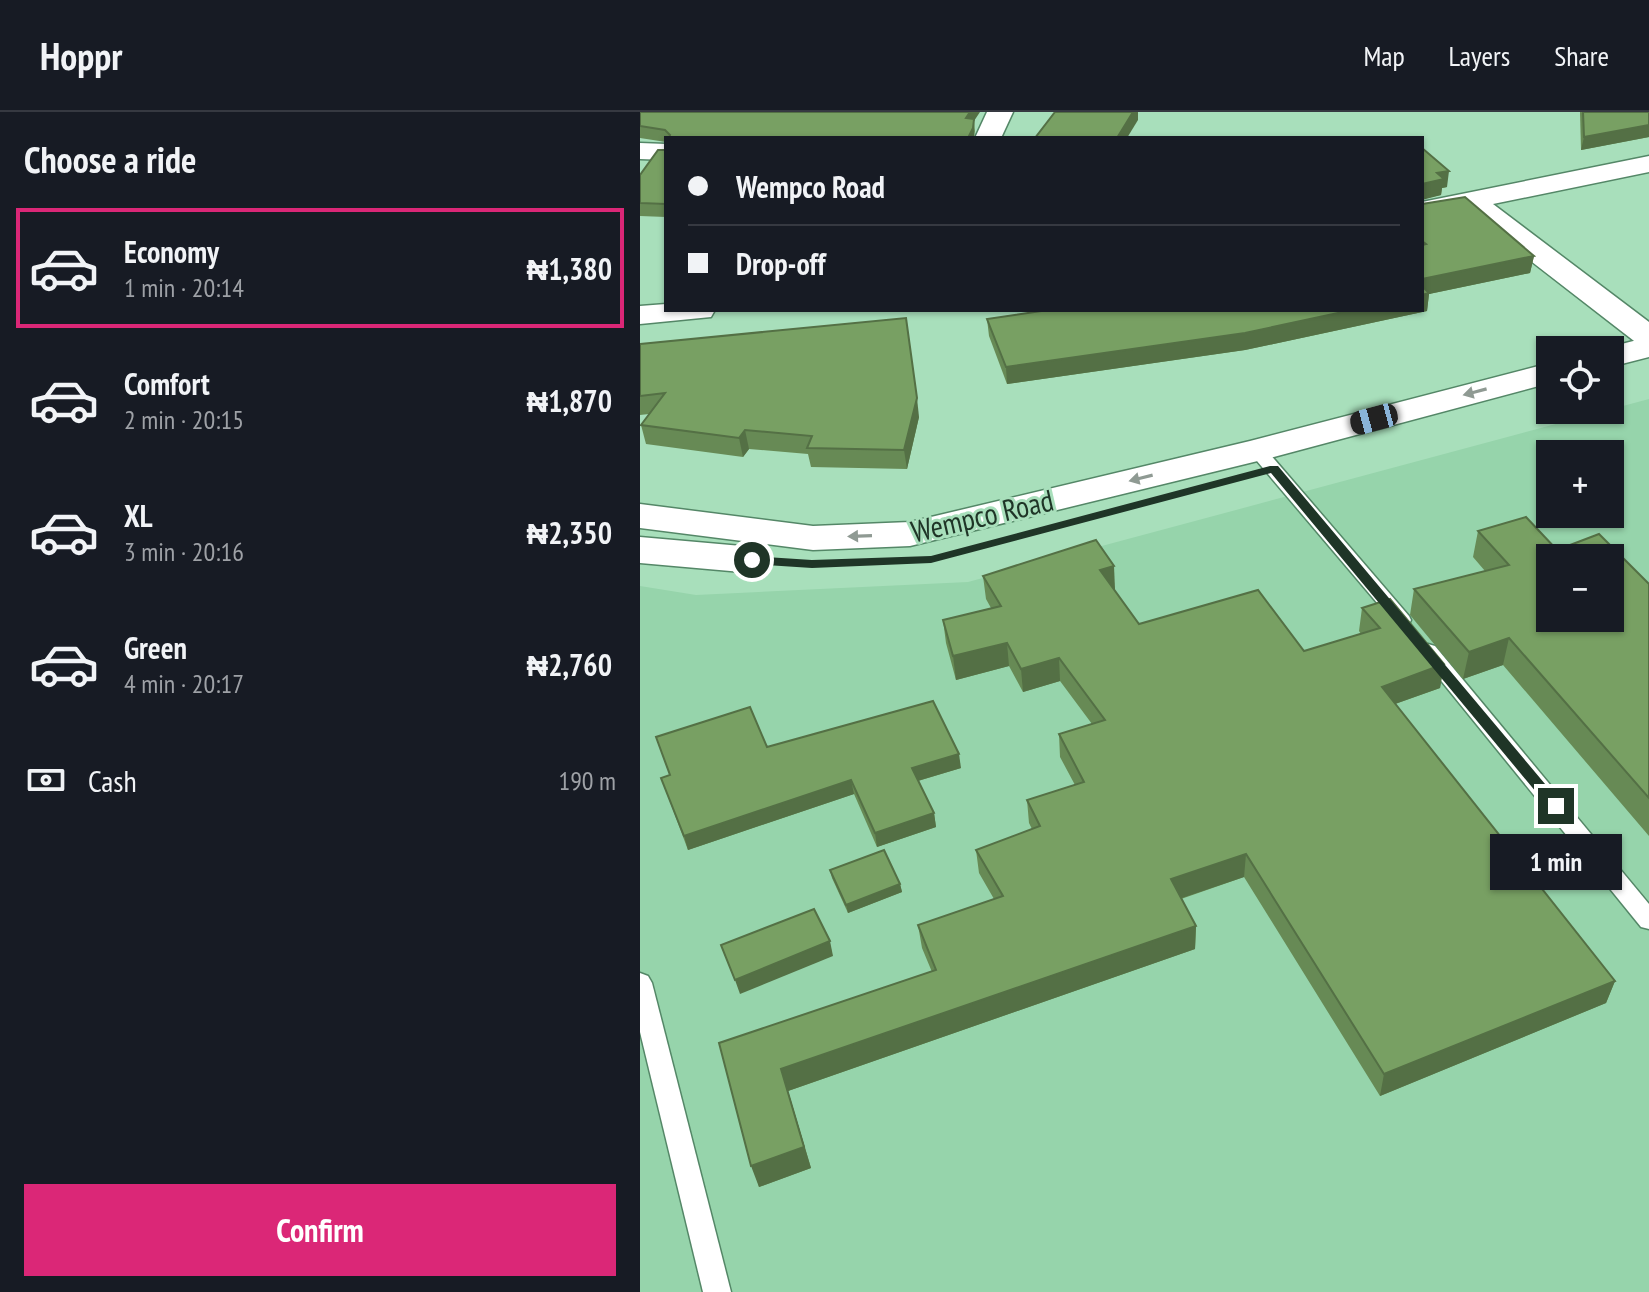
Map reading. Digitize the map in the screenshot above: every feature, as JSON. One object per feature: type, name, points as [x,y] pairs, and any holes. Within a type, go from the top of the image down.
[{"type":"street","points":[[989,136],[1000,112]]},
{"type":"street","points":[[640,151],[664,152]]},
{"type":"street","points":[[1424,210],[1649,164]]},
{"type":"street","points":[[1469,199],[1649,337]]},
{"type":"street","points":[[640,315],[676,312]]},
{"type":"street","points":[[1624,353],[1649,347]]},
{"type":"street","points":[[1624,381],[1649,375]]},
{"type":"street","name":"Wempco Road","points":[[640,550],[812,564],[931,560],[1536,377]]},
{"type":"street","name":"Wempco Road","points":[[640,516],[813,538],[910,534],[1536,403]]},
{"type":"lane","points":[[1266,459],[1649,920]]},
{"type":"lane","points":[[640,983],[717,1292]]},
{"type":"shaded area","points":[[1649,399],[1649,1292],[640,1292],[640,586],[696,595],[968,582],[1556,424],[1624,424],[1624,406]]},
{"type":"building","points":[[640,112],[970,112],[966,118],[974,119],[969,136],[670,136],[665,130],[640,126]]},
{"type":"building","points":[[1055,112],[1133,112],[1118,136],[1037,136]]},
{"type":"building","points":[[1583,112],[1649,112],[1649,125],[1584,137]]},
{"type":"building","points":[[658,150],[664,150],[664,204],[640,203],[640,175]]},
{"type":"building","points":[[1424,150],[1449,171],[1437,173],[1444,179],[1424,184]]},
{"type":"building","points":[[1465,197],[1534,256],[1424,279],[1424,204]]},
{"type":"building","points":[[1034,312],[1343,312],[1245,333],[1006,367],[987,319]]},
{"type":"building","points":[[906,318],[917,398],[904,450],[807,448],[812,436],[745,430],[739,438],[641,425],[665,393],[640,396],[640,344]]},
{"type":"building","points":[[1526,517],[1551,544],[1536,544],[1536,632],[1624,632],[1624,559],[1649,584],[1649,798],[1509,638],[1469,652],[1414,589],[1509,565],[1478,531]]},
{"type":"building","points":[[1599,534],[1609,544],[1573,544]]},
{"type":"building","points":[[1096,540],[1114,566],[1100,570],[1139,624],[1258,590],[1304,651],[1380,628],[1362,608],[1390,599],[1444,664],[1382,687],[1615,981],[1384,1074],[1246,854],[1171,879],[1196,926],[781,1069],[804,1147],[751,1166],[719,1043],[936,970],[918,925],[1003,896],[976,850],[1040,826],[1027,800],[1084,782],[1059,734],[1105,720],[1059,658],[1021,669],[1007,643],[953,656],[943,620],[1001,606],[983,576]]},
{"type":"building","points":[[933,701],[959,754],[912,768],[934,813],[875,833],[851,780],[684,836],[661,778],[670,775],[656,737],[750,707],[767,747]]},
{"type":"building","points":[[884,850],[900,884],[846,905],[830,870]]},
{"type":"building","points":[[814,909],[830,941],[735,980],[721,945]]},
{"type":"route","points":[[752,560],[812,564],[931,560],[1274,469],[1556,806]]}]
